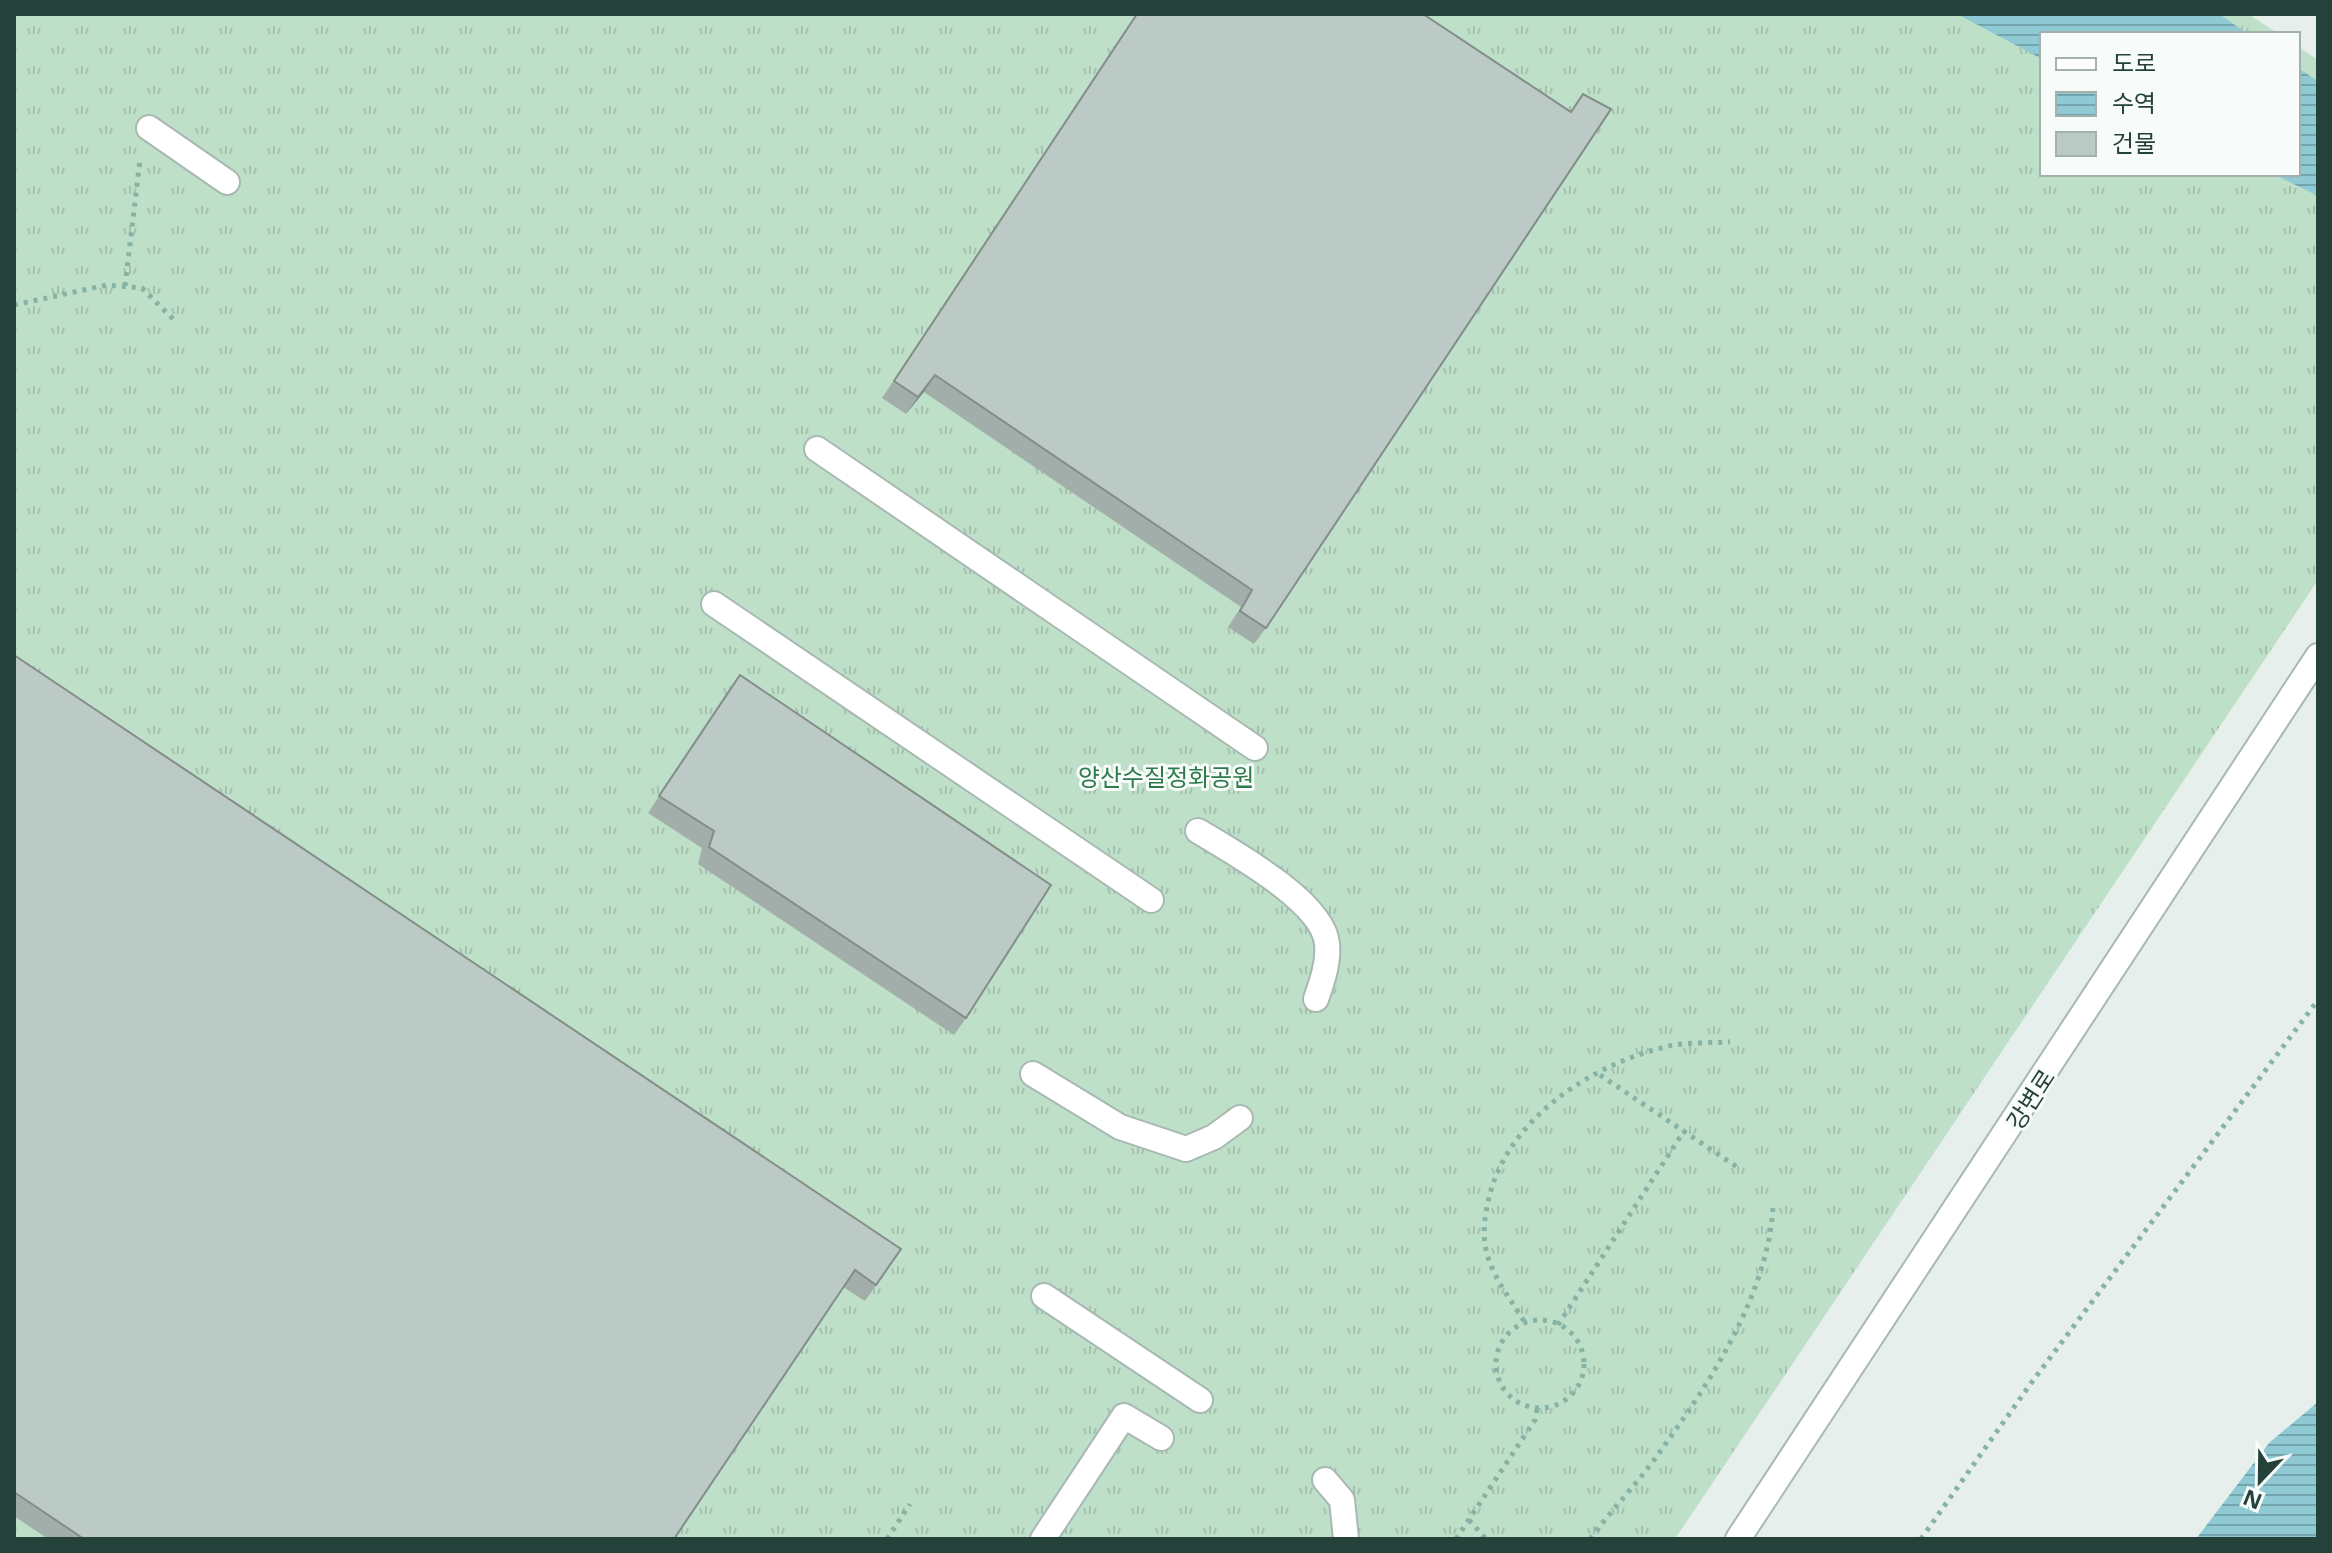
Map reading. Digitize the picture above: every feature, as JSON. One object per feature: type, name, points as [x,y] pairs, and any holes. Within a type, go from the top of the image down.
[{"type":"street","points":[[149,128],[227,182]]},
{"type":"street","points":[[817,449],[1255,748]]},
{"type":"street","points":[[714,604],[1151,900]]},
{"type":"street","name":"강변로","points":[[1738,1539],[2318,656]]},
{"type":"street","points":[[1198,831],[1275,880],[1306,906],[1328,941],[1324,977],[1316,999]]},
{"type":"street","points":[[1033,1074],[1120,1127],[1186,1149],[1214,1137],[1240,1118]]},
{"type":"street","points":[[1044,1296],[1200,1400]]},
{"type":"street","points":[[1043,1539],[1124,1416],[1161,1438]]},
{"type":"street","points":[[1325,1480],[1342,1500],[1346,1539]]},
{"type":"path","points":[[125,286],[140,160]]},
{"type":"path","points":[[14,305],[107,285],[125,286],[142,288],[173,319]]},
{"type":"path","points":[[1921,1539],[2029,1386],[2318,1000]]},
{"type":"path","points":[[1524,1321],[1488,1256],[1485,1219],[1492,1184],[1526,1125],[1555,1099],[1600,1075],[1669,1046],[1730,1042]]},
{"type":"path","points":[[1600,1075],[1740,1169]]},
{"type":"path","points":[[1558,1325],[1684,1131]]},
{"type":"path","points":[[1590,1539],[1659,1453],[1736,1329],[1771,1243],[1773,1207]]},
{"type":"path","points":[[1524,1321],[1558,1325],[1581,1346],[1582,1379],[1566,1401],[1537,1409],[1518,1404],[1503,1389],[1497,1371],[1496,1355],[1502,1341],[1524,1321]]},
{"type":"path","points":[[1456,1539],[1535,1420],[1537,1409]]},
{"type":"path","points":[[887,1539],[910,1504]]},
{"type":"path","points":[[1469,1520],[1486,1539]]},
{"type":"green space","name":"양산수질정화공원","points":[[14,14],[2248,14],[2276,32],[2040,32],[2040,176],[2300,176],[2300,48],[2318,60],[2318,580],[1675,1539],[14,1539]]},
{"type":"water","points":[[1957,14],[2219,14],[2245,32],[2040,32],[2040,58]]},
{"type":"water","points":[[2300,69],[2318,81],[2318,196],[2277,176],[2300,176]]},
{"type":"water","points":[[2318,1402],[2318,1539],[2196,1539],[2269,1443]]},
{"type":"building","points":[[1137,14],[1423,14],[1571,112],[1583,94],[1611,109],[1266,628],[1240,611],[1252,590],[935,375],[918,397],[894,381]]},
{"type":"building","points":[[14,655],[901,1249],[876,1285],[855,1270],[674,1539],[84,1539],[14,1492]]},
{"type":"building","points":[[740,675],[1051,885],[966,1018],[709,847],[714,831],[659,796]]}]
